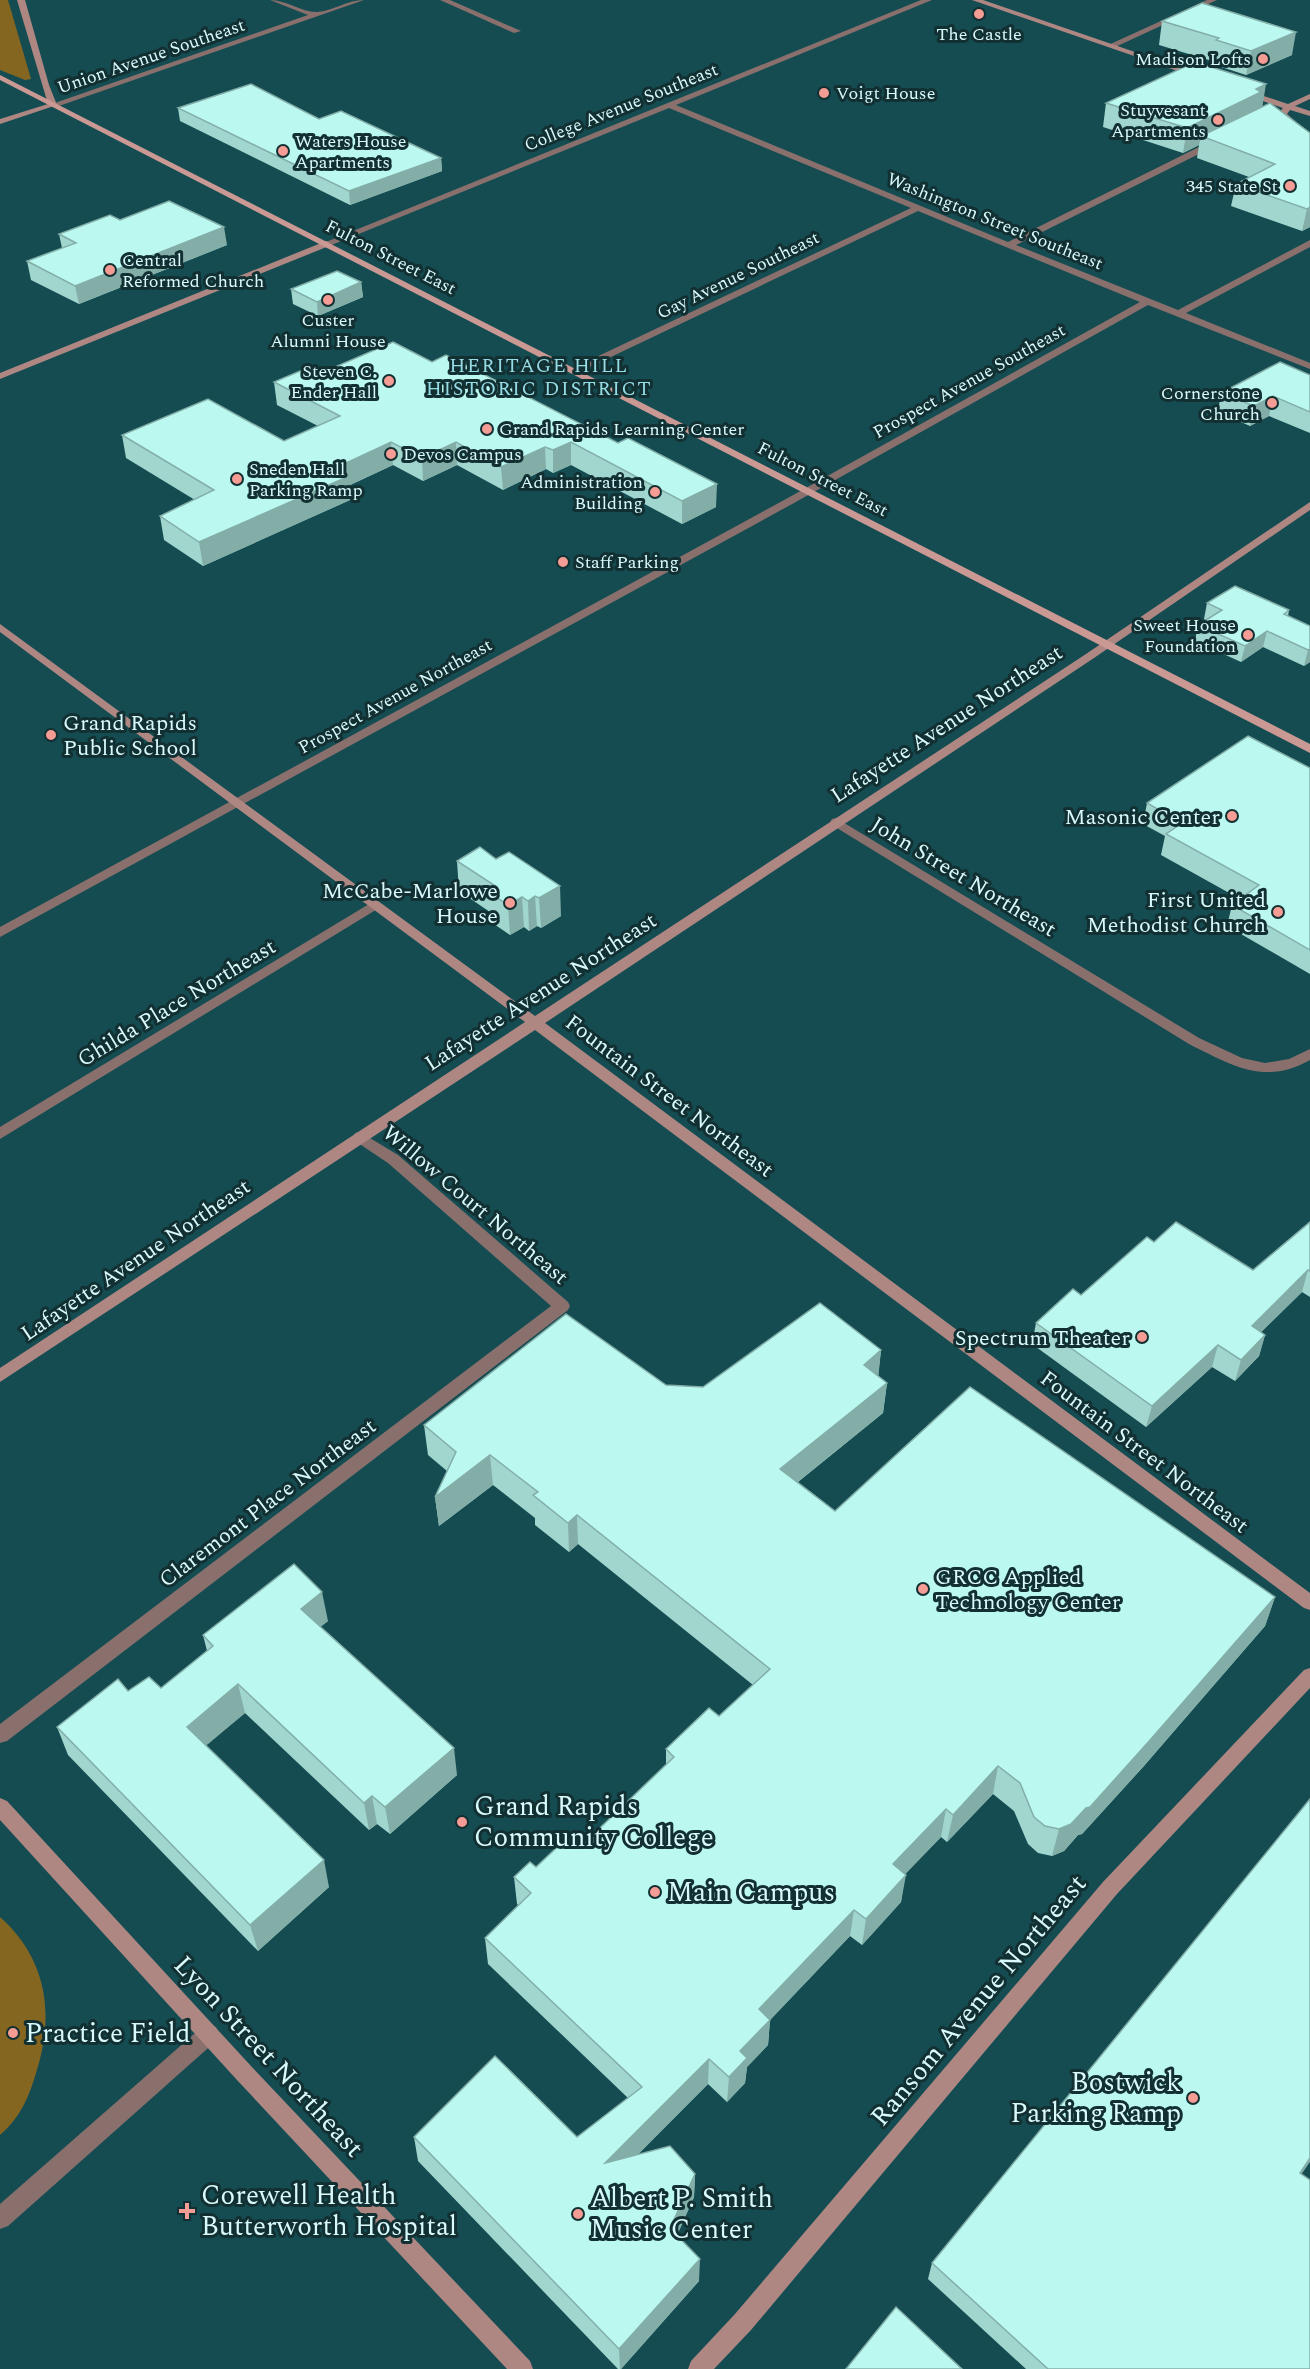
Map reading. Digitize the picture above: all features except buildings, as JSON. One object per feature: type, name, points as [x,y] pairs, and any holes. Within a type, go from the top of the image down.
[{"type":"main road","name":"Fulton Street East","points":[[0,77],[1310,749]]},
{"type":"street","points":[[0,122],[53,105],[45,86],[21,0]]},
{"type":"street","points":[[274,0],[315,15]]},
{"type":"street","name":"Union Avenue Southeast","points":[[53,105],[360,0]]},
{"type":"street","points":[[444,0],[517,31]]},
{"type":"street","name":"College Avenue Southeast","points":[[326,244],[928,0]]},
{"type":"street","points":[[976,0],[1205,78]]},
{"type":"street","points":[[1110,46],[1213,0]]},
{"type":"street","points":[[1239,89],[1310,114]]},
{"type":"street","points":[[1310,96],[1289,106],[1277,115],[1310,138]]},
{"type":"street","name":"Washington Street Southeast","points":[[669,105],[1310,366]]},
{"type":"street","points":[[1009,245],[1230,136]]},
{"type":"street","name":"Gay Avenue Southeast","points":[[574,371],[918,208]]},
{"type":"street","points":[[1180,314],[1310,243]]},
{"type":"street","points":[[0,376],[326,244]]},
{"type":"street","name":"Prospect Avenue Southeast","points":[[807,491],[1148,301]]},
{"type":"street","name":"Prospect Avenue Northeast","points":[[0,933],[807,491]]},
{"type":"street","name":"Lafayette Avenue Northeast","points":[[0,1376],[1106,644],[1310,505]]},
{"type":"street","name":"Fountain Street Northeast","points":[[0,627],[534,1022],[1310,1603]]},
{"type":"street","name":"John Street Northeast","points":[[836,822],[1194,1041],[1239,1063],[1268,1070],[1288,1068],[1310,1054]]},
{"type":"street","name":"Ghilda Place Northeast","points":[[0,1134],[374,905]]},
{"type":"street","name":"Willow Court Northeast","points":[[360,1137],[393,1160],[562,1306]]},
{"type":"street","name":"Claremont Place Northeast","points":[[0,1735],[562,1306]]},
{"type":"street","name":"Ransom Avenue Northeast","points":[[699,2369],[743,2322],[1110,1888],[1310,1676]]},
{"type":"street","name":"Lyon Street Northeast","points":[[0,1807],[522,2369]]},
{"type":"street","points":[[0,2218],[209,2034]]},
{"type":"shaded area","points":[[0,0],[8,0],[31,79],[25,80],[0,70]]},
{"type":"shaded area","points":[[0,1917],[16,1933],[37,1969],[43,1989],[45,2030],[36,2073],[23,2107],[0,2135]]},
{"type":"place","name":"The Castle","points":[[979,14]]},
{"type":"place","name":"Madison Lofts","points":[[1263,59]]},
{"type":"place","name":"Voigt House","points":[[824,93]]},
{"type":"place","name":"Stuyvesant Apartments","points":[[1218,120]]},
{"type":"place","name":"Waters House Apartments","points":[[283,151]]},
{"type":"place","name":"345 State St","points":[[1290,186]]},
{"type":"place","name":"Central Reformed Church","points":[[110,270]]},
{"type":"place","name":"Custer Alumni House","points":[[328,300]]},
{"type":"place","name":"Steven C. Ender Hall","points":[[389,381]]},
{"type":"place","name":"Cornerstone Church","points":[[1272,403]]},
{"type":"place","name":"Grand Rapids Learning Center","points":[[487,429]]},
{"type":"place","name":"Devos Campus","points":[[391,454]]},
{"type":"place","name":"Sneden Hall Parking Ramp","points":[[237,479]]},
{"type":"place","name":"Administration Building","points":[[655,492]]},
{"type":"place","name":"Staff Parking","points":[[563,562]]},
{"type":"place","name":"Sweet House Foundation","points":[[1248,635]]},
{"type":"place","name":"Grand Rapids Public School","points":[[51,735]]},
{"type":"place","name":"Masonic Center","points":[[1232,816]]},
{"type":"place","name":"McCabe-Marlowe House","points":[[510,903]]},
{"type":"place","name":"First United Methodist Church","points":[[1278,912]]},
{"type":"place","name":"Spectrum Theater","points":[[1142,1337]]},
{"type":"place","name":"GRCC Applied Technology Center","points":[[923,1589]]},
{"type":"place","name":"Grand Rapids Community College","points":[[462,1822]]},
{"type":"place","name":"Main Campus","points":[[655,1892]]},
{"type":"place","name":"Practice Field","points":[[13,2033]]},
{"type":"place","name":"Bostwick Parking Ramp","points":[[1193,2098]]},
{"type":"place","name":"Corewell Health Butterworth Hospital","points":[[187,2211]]},
{"type":"place","name":"Albert P. Smith Music Center","points":[[578,2214]]},
{"type":"district","name":"HERITAGE HILL HISTORIC DISTRICT","points":[[539,376]]}]
